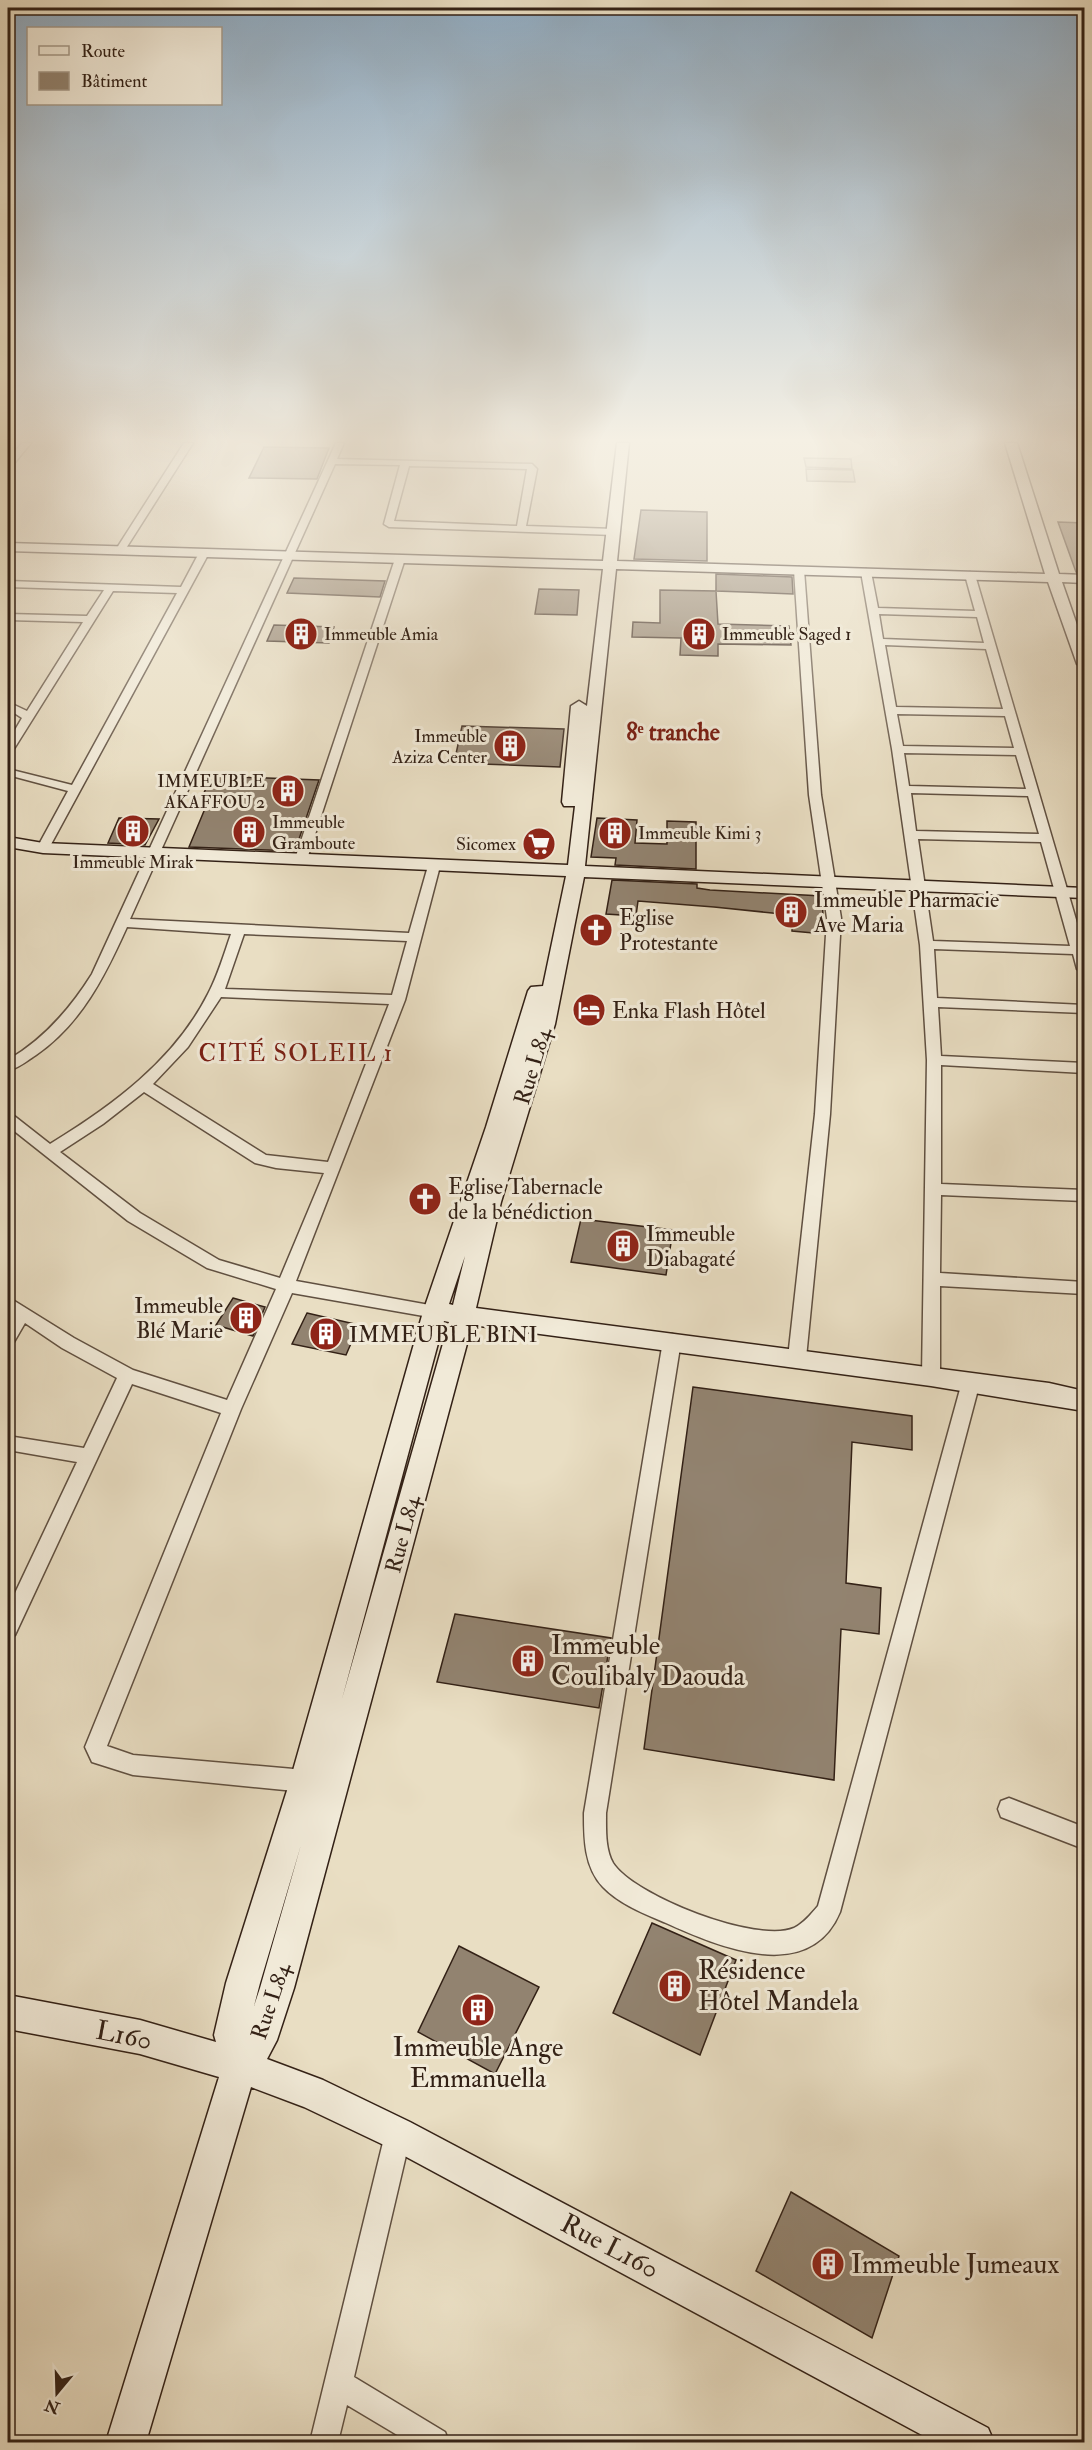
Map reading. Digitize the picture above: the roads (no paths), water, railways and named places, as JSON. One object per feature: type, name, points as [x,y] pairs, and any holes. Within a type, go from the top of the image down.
[{"type":"street","points":[[43,848],[202,557]]},
{"type":"street","points":[[8,1066],[54,1035],[81,1004],[99,974],[290,557]]},
{"type":"street","points":[[339,557],[1084,579]]},
{"type":"street","name":"Rue L84","points":[[240,2066],[231,2035],[243,1983],[449,1313],[490,1202],[545,1024],[569,871],[605,557]]},
{"type":"street","points":[[1046,557],[1084,664]]},
{"type":"street","points":[[301,859],[400,559]]},
{"type":"street","points":[[797,1358],[828,1069],[833,940],[831,883],[825,872],[815,795],[800,570]]},
{"type":"street","points":[[866,572],[898,748],[927,945],[934,1060],[930,1376]]},
{"type":"street","points":[[970,575],[1064,892],[1084,969]]},
{"type":"street","points":[[8,584],[184,590]]},
{"type":"street","points":[[8,750],[110,588]]},
{"type":"street","points":[[873,611],[981,614]]},
{"type":"street","points":[[8,617],[90,619]]},
{"type":"street","points":[[879,642],[991,646]]},
{"type":"street","points":[[8,705],[30,718]]},
{"type":"street","points":[[891,710],[1011,714]]},
{"type":"street","points":[[898,748],[1022,753]]},
{"type":"street","points":[[8,772],[74,789]]},
{"type":"street","points":[[904,789],[1035,793]]},
{"type":"street","points":[[911,835],[1047,838]]},
{"type":"street","points":[[8,842],[43,848],[1084,893]]},
{"type":"street","points":[[305,1781],[133,1765],[100,1755],[96,1747],[232,1409],[281,1303],[334,1168],[398,1000],[434,866]]},
{"type":"street","name":"Rue L84","points":[[240,2066],[260,2040],[277,1988],[449,1313],[569,871]]},
{"type":"street","points":[[123,923],[239,930],[414,936]]},
{"type":"street","points":[[48,1152],[145,1086],[193,1032],[216,993],[239,930]]},
{"type":"street","points":[[927,945],[1079,950]]},
{"type":"street","points":[[216,993],[398,1000]]},
{"type":"street","points":[[931,1002],[1084,1009]]},
{"type":"street","points":[[934,1060],[1084,1068]]},
{"type":"street","points":[[145,1086],[261,1159],[276,1163],[334,1168]]},
{"type":"street","points":[[8,1119],[134,1217],[200,1257],[229,1271],[286,1286],[449,1313],[930,1376],[1084,1401]]},
{"type":"street","points":[[933,1189],[1084,1196]]},
{"type":"street","points":[[932,1279],[1084,1288]]},
{"type":"street","points":[[8,1336],[15,1308],[68,1343],[127,1375],[232,1409]]},
{"type":"street","points":[[672,1341],[595,1813],[595,1851],[611,1880],[652,1905],[704,1927],[759,1944],[792,1941],[810,1933],[828,1912],[971,1382]]},
{"type":"street","points":[[8,1629],[127,1375]]},
{"type":"street","points":[[8,1443],[89,1456]]},
{"type":"street","points":[[1009,1809],[1084,1839]]},
{"type":"street","name":"L160","points":[[8,2012],[140,2037],[240,2066]]},
{"type":"street","points":[[126,2442],[240,2066]]},
{"type":"street","name":"Rue L160","points":[[240,2066],[311,2092],[398,2134],[974,2442]]},
{"type":"street","points":[[324,2442],[398,2134]]},
{"type":"street","points":[[337,2383],[435,2442]]},
{"type":"place","name":"Immeuble Amia","points":[[301,634]]},
{"type":"place","name":"Immeuble Saged 1","points":[[699,634]]},
{"type":"place","name":"Immeuble Aziza Center","points":[[510,746]]},
{"type":"place","name":"IMMEUBLE AKAFFOU 2","points":[[288,791]]},
{"type":"place","name":"Immeuble Mirak","points":[[133,831]]},
{"type":"place","name":"Immeuble Gramboute","points":[[249,832]]},
{"type":"place","name":"Immeuble Kimi 3","points":[[615,833]]},
{"type":"place","name":"Sicomex","points":[[539,844]]},
{"type":"place","name":"Immeuble Pharmacie Ave Maria","points":[[791,912]]},
{"type":"place","name":"Eglise Protestante","points":[[596,930]]},
{"type":"place","name":"Enka Flash Hôtel","points":[[589,1010]]},
{"type":"place","name":"Eglise Tabernacle de la bénédiction","points":[[425,1199]]},
{"type":"place","name":"Immeuble Diabagaté","points":[[623,1246]]},
{"type":"place","name":"Immeuble Blé Marie","points":[[246,1318]]},
{"type":"place","name":"IMMEUBLE BINI","points":[[326,1334]]},
{"type":"place","name":"Immeuble Coulibaly Daouda","points":[[528,1661]]},
{"type":"place","name":"Résidence Hôtel Mandela","points":[[675,1986]]},
{"type":"place","name":"Immeuble Ange Emmanuella","points":[[478,2010]]},
{"type":"place","name":"Immeuble Jumeaux","points":[[828,2264]]},
{"type":"district","name":"8ᵉ tranche","points":[[673,732]]},
{"type":"district","name":"CITÉ SOLEIL 1","points":[[296,1053]]}]
